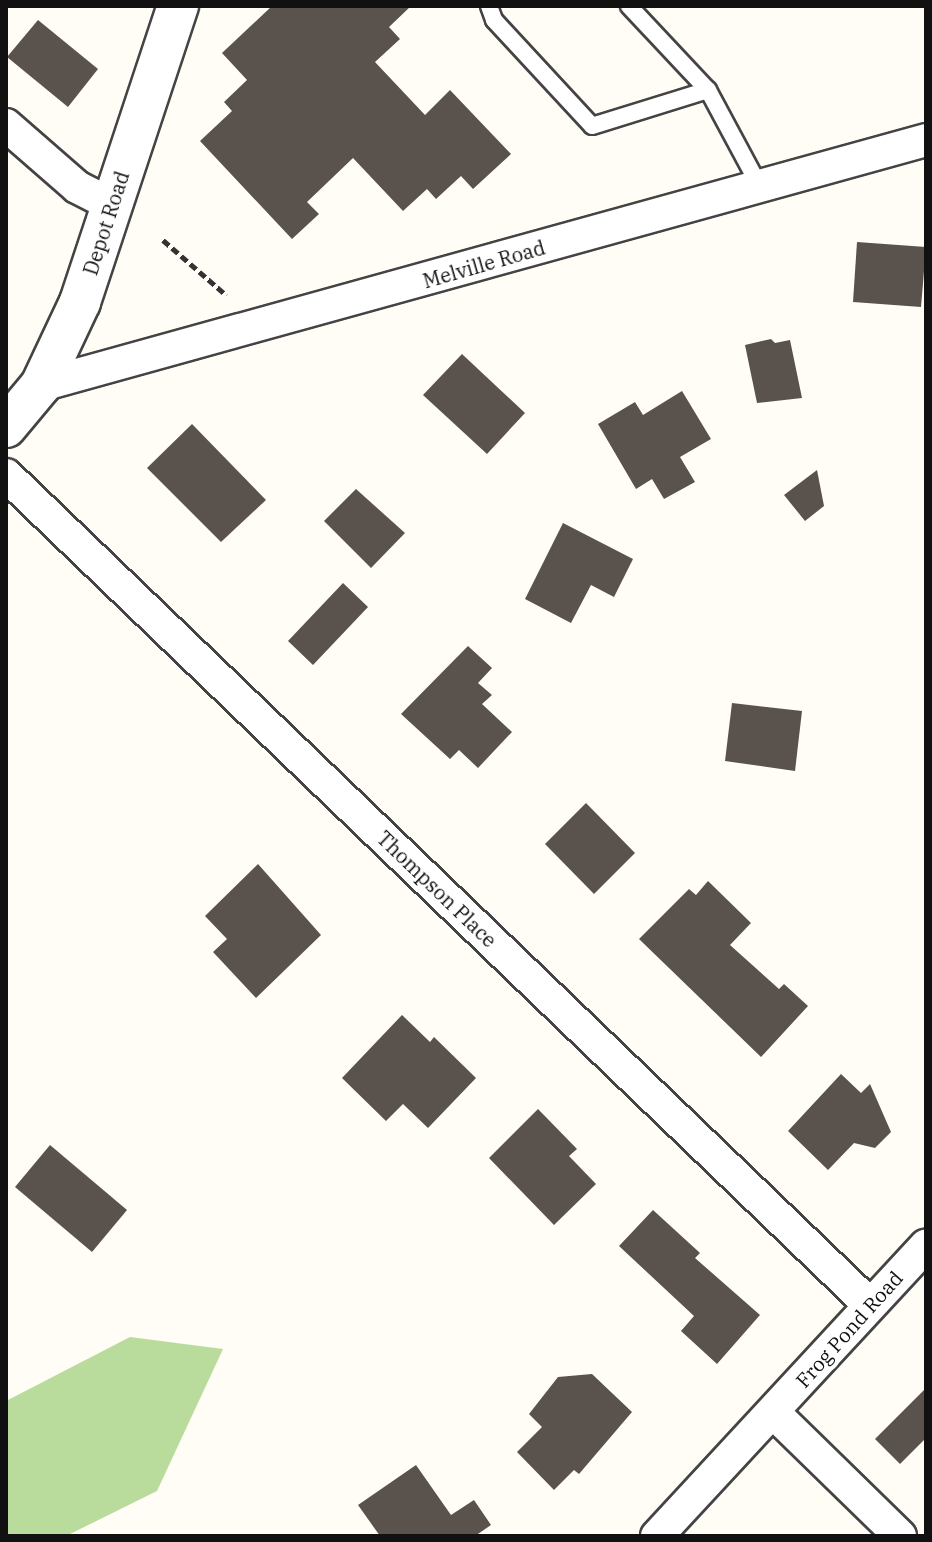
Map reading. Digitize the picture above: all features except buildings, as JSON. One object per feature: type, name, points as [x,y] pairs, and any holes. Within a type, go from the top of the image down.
[{"type":"street","name":"Depot Road","points":[[6,427],[41,385],[80,302],[178,6]]},
{"type":"street","points":[[6,125],[77,187],[112,205]]},
{"type":"street","name":"Melville Road","points":[[41,385],[926,140]]},
{"type":"street","name":"Thompson Place","points":[[6,475],[869,1304]]},
{"type":"street","name":"Frog Pond Road","points":[[657,1536],[926,1246]]},
{"type":"street","points":[[774,1413],[900,1536]]},
{"type":"lane","points":[[489,6],[494,20],[592,126],[708,90]]},
{"type":"lane","points":[[629,6],[708,90],[760,187]]},
{"type":"path","points":[[163,240],[226,295]]},
{"type":"green space","points":[[130,1337],[223,1349],[157,1491],[66,1536],[6,1536],[6,1401]]}]
